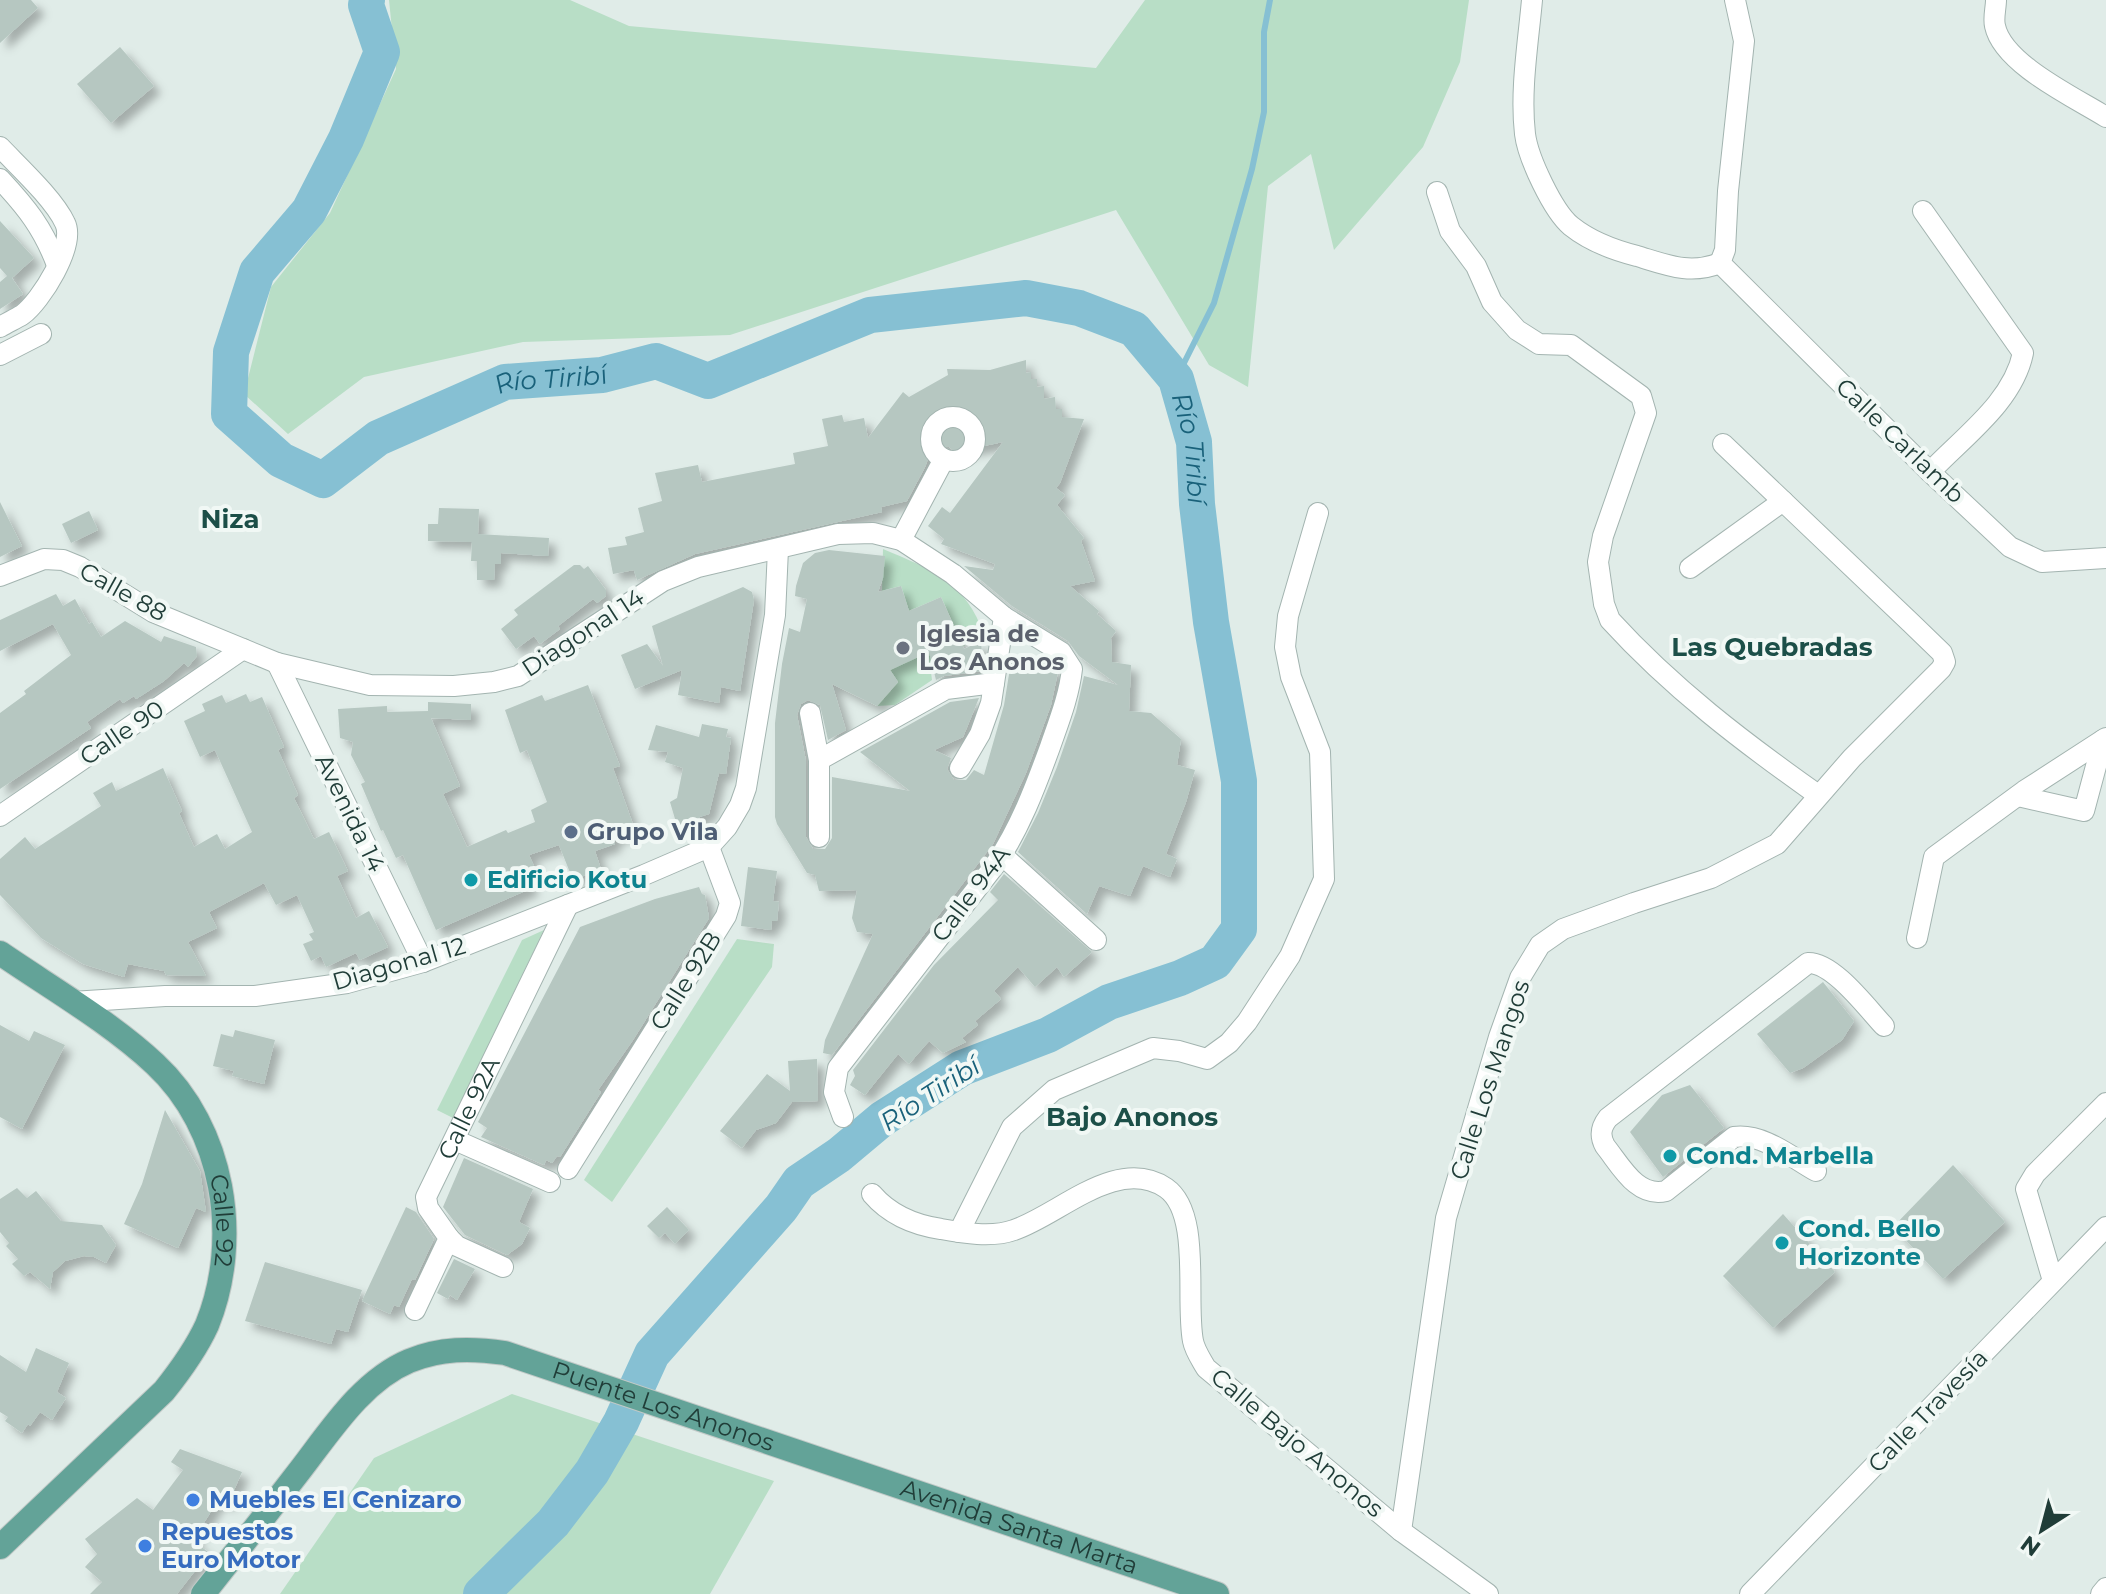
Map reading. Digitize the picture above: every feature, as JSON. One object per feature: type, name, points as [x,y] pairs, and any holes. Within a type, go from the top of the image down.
[{"type":"main road","name":"Calle 92","points":[[0,953],[119,1035],[155,1064],[177,1089],[194,1114],[208,1145],[220,1184],[225,1236],[220,1282],[206,1325],[183,1367],[164,1391],[0,1547]]},
{"type":"main road","name":"Puente Los Anonos","points":[[203,1594],[343,1415],[375,1381],[407,1362],[439,1352],[472,1349],[505,1353],[822,1459]]},
{"type":"main road","name":"Avenida Santa Marta","points":[[822,1459],[1217,1594]]},
{"type":"street","points":[[1532,0],[1525,71],[1525,135],[1539,179],[1569,225],[1605,248],[1680,268],[1703,270],[1720,263],[1725,250],[1744,41],[1735,0]]},
{"type":"street","points":[[1996,0],[1995,26],[2008,51],[2031,70],[2106,117]]},
{"type":"street","points":[[0,147],[57,210],[66,225],[68,240],[36,301],[0,327]]},
{"type":"street","points":[[0,179],[31,213],[45,235],[57,265]]},
{"type":"street","points":[[1437,192],[1450,231],[1476,266],[1492,302],[1517,330],[1539,344],[1571,345],[1641,396],[1646,413],[1603,536],[1598,562],[1604,604],[1610,620],[1687,696],[1818,795]]},
{"type":"street","points":[[1923,211],[2023,353],[2020,368],[2001,398],[1930,472]]},
{"type":"street","name":"Calle Carlamb","points":[[1720,263],[2010,547],[2042,562],[2106,558]]},
{"type":"street","points":[[0,355],[41,334]]},
{"type":"street","points":[[1690,568],[1783,501],[1723,444]]},
{"type":"street","points":[[944,459],[901,540],[953,574],[1004,617],[991,703],[980,734],[960,768]]},
{"type":"street","name":"Calle Los Mangos","points":[[1401,1531],[1446,1218],[1499,1037],[1520,978],[1540,945],[1563,929],[1711,878],[1765,852],[1787,834],[1818,795],[1945,662],[1942,653],[1783,501]]},
{"type":"street","points":[[959,1232],[1012,1127],[1054,1090],[1153,1048],[1207,1059],[1229,1043],[1247,1022],[1290,956],[1324,879],[1320,752],[1291,677],[1285,647],[1288,616],[1318,513]]},
{"type":"street","name":"Diagonal 14","points":[[243,649],[277,663],[370,685],[454,686],[494,682],[518,676],[663,581],[698,567],[838,534],[873,533],[901,540]]},
{"type":"street","points":[[709,847],[727,827],[746,788],[775,615],[778,549]]},
{"type":"street","name":"Calle 88","points":[[0,576],[44,559],[63,560],[80,567],[153,612],[243,649]]},
{"type":"street","name":"Calle 94A","points":[[843,1117],[834,1092],[838,1068],[1014,836],[1032,796],[1069,691],[1072,669],[1061,652],[1004,617]]},
{"type":"street","name":"Calle 90","points":[[0,816],[243,649]]},
{"type":"street","name":"Avenida 14","points":[[277,663],[423,962]]},
{"type":"street","points":[[819,760],[946,689],[994,683]]},
{"type":"street","points":[[810,713],[819,760],[819,837]]},
{"type":"street","points":[[2018,796],[2084,811],[2104,739]]},
{"type":"street","points":[[1917,938],[1934,857],[2104,739]]},
{"type":"street","name":"Diagonal 12","points":[[72,1002],[165,996],[255,996],[347,983],[423,962],[709,847]]},
{"type":"street","name":"Calle 92B","points":[[568,1169],[726,916],[730,903],[709,847]]},
{"type":"street","points":[[1002,855],[1096,940]]},
{"type":"street","name":"Calle 92A","points":[[449,1238],[428,1208],[426,1197],[568,905]]},
{"type":"street","points":[[1816,1171],[1760,1138],[1745,1135],[1723,1144],[1666,1191],[1655,1193],[1634,1183],[1601,1139],[1602,1126],[1608,1118],[1808,963],[1817,963],[1833,972],[1884,1026]]},
{"type":"street","points":[[2053,1281],[2026,1189],[2035,1174],[2106,1103]]},
{"type":"street","points":[[455,1140],[550,1182]]},
{"type":"street","name":"Calle Bajo Anonos","points":[[872,1194],[895,1216],[929,1228],[959,1232],[1013,1231],[1109,1181],[1135,1178],[1164,1187],[1176,1197],[1186,1221],[1193,1340],[1206,1368],[1401,1531],[1488,1594]]},
{"type":"street","name":"Calle Travesía","points":[[1750,1594],[2106,1227]]},
{"type":"street","points":[[415,1310],[449,1238],[457,1246],[503,1267]]},
{"type":"street","points":[[2101,1594],[2106,1588]]},
{"type":"green space","points":[[389,0],[570,0],[629,26],[1096,68],[1145,0],[1469,0],[1460,62],[1423,147],[1334,250],[1311,154],[1268,186],[1248,387],[1209,365],[1116,210],[730,335],[523,342],[364,377],[288,434],[244,394],[271,287],[330,213],[396,69]]},
{"type":"green space","points":[[883,549],[932,571],[957,590],[977,617],[984,635],[930,664],[932,680],[895,705],[877,706],[898,682],[890,670],[959,637],[941,597],[909,611],[901,586],[882,591]]},
{"type":"green space","points":[[544,930],[453,1118],[437,1110],[522,940]]},
{"type":"green space","points":[[737,939],[774,944],[772,967],[612,1202],[584,1180]]},
{"type":"green space","points":[[512,1394],[774,1481],[710,1594],[280,1594],[374,1458]]},
{"type":"building","points":[[0,0],[31,0],[38,8],[0,43]]},
{"type":"building","points":[[120,47],[154,86],[111,123],[77,84]]},
{"type":"building","points":[[0,221],[34,258],[12,278],[23,294],[0,309],[0,282],[7,276],[0,268]]},
{"type":"building","points":[[1026,360],[1026,373],[1031,372],[1031,379],[1037,379],[1037,387],[1044,386],[1044,399],[1055,397],[1056,409],[1062,409],[1062,417],[1084,419],[1056,488],[1065,495],[1057,505],[1084,538],[1081,541],[1095,581],[1070,586],[1099,611],[1097,614],[1116,631],[1111,638],[1112,662],[1131,665],[1129,711],[1151,713],[1181,739],[1177,765],[1195,770],[1166,854],[1177,859],[1170,877],[1143,866],[1130,896],[1099,886],[1087,914],[1018,852],[1057,767],[1076,712],[1084,676],[1118,685],[1079,656],[1068,641],[1012,606],[964,566],[993,570],[995,564],[941,544],[944,539],[928,526],[942,507],[950,513],[1003,442],[955,452],[949,447],[941,447],[935,440],[907,501],[881,507],[882,512],[695,554],[637,580],[634,570],[613,574],[608,548],[627,545],[625,537],[644,532],[638,508],[662,501],[655,473],[698,465],[702,482],[795,464],[793,453],[828,446],[822,419],[842,415],[844,422],[864,418],[868,438],[903,392],[909,397],[948,375],[947,369],[990,370]]},
{"type":"building","points":[[0,502],[22,546],[0,557]]},
{"type":"building","points":[[439,508],[479,509],[478,534],[549,538],[548,556],[501,553],[501,564],[495,564],[494,580],[477,580],[477,561],[471,561],[472,542],[428,541],[428,524],[438,524]]},
{"type":"building","points":[[89,511],[98,530],[71,543],[62,524]]},
{"type":"building","points":[[829,550],[885,556],[878,592],[901,586],[909,611],[941,597],[964,649],[981,641],[983,671],[944,676],[936,680],[929,652],[890,670],[898,682],[877,706],[832,684],[846,730],[828,740],[820,705],[808,700],[801,704],[797,715],[806,761],[806,837],[813,849],[825,849],[832,838],[832,777],[910,791],[860,752],[950,702],[979,698],[963,737],[934,750],[951,758],[947,769],[954,780],[966,780],[974,770],[984,775],[1004,705],[1012,656],[1056,668],[1058,672],[1051,705],[1026,773],[993,844],[832,1055],[823,1053],[825,1040],[873,934],[857,932],[852,918],[857,890],[819,891],[815,875],[807,873],[775,817],[775,723],[782,664],[789,628],[800,632],[807,599],[795,596],[796,586],[803,563],[815,553]]},
{"type":"building","points":[[574,565],[584,569],[588,566],[606,590],[606,596],[597,603],[593,599],[540,644],[534,636],[516,649],[501,629],[518,615],[514,610]]},
{"type":"building","points":[[743,587],[752,592],[754,600],[740,691],[721,687],[719,703],[678,695],[682,670],[635,689],[621,655],[647,644],[663,666],[652,626]]},
{"type":"building","points":[[56,594],[63,606],[75,599],[89,624],[92,622],[101,637],[125,621],[161,642],[164,636],[196,647],[197,656],[188,667],[184,663],[136,699],[134,696],[123,703],[120,699],[87,722],[91,728],[0,789],[0,713],[71,655],[53,624],[0,651],[0,620]]},
{"type":"building","points":[[588,685],[620,766],[613,768],[635,830],[613,838],[615,844],[595,851],[601,869],[573,880],[559,845],[529,855],[534,866],[524,870],[532,888],[436,930],[403,855],[396,858],[381,831],[361,784],[365,782],[351,755],[353,742],[340,738],[338,709],[387,706],[387,712],[428,711],[428,702],[471,704],[471,720],[431,718],[460,786],[443,794],[467,847],[506,830],[508,833],[535,822],[531,810],[547,802],[527,750],[520,753],[505,710],[542,695],[545,701]]},
{"type":"building","points":[[246,694],[250,702],[262,697],[284,747],[278,750],[298,795],[294,798],[314,839],[329,832],[348,871],[337,876],[356,918],[369,911],[388,947],[360,960],[356,953],[326,967],[321,956],[311,961],[303,944],[313,940],[309,934],[314,932],[297,895],[276,905],[264,883],[209,912],[217,928],[188,942],[206,976],[166,975],[164,971],[128,964],[124,977],[83,964],[41,938],[0,895],[0,859],[25,837],[35,849],[101,806],[93,793],[112,782],[116,791],[163,768],[194,847],[217,834],[225,849],[252,832],[215,750],[200,757],[184,721],[205,711],[202,704],[222,695],[226,703]]},
{"type":"building","points":[[702,724],[728,729],[726,737],[731,738],[726,774],[719,773],[709,814],[699,817],[701,822],[678,829],[670,802],[677,798],[683,768],[665,762],[668,752],[648,750],[656,725],[699,737]]},
{"type":"building","points":[[748,867],[777,871],[773,901],[779,902],[777,921],[772,921],[771,930],[741,926]]},
{"type":"building","points":[[1004,874],[1092,952],[1064,977],[1057,967],[1035,987],[1018,967],[994,991],[1001,999],[975,1021],[978,1025],[962,1038],[966,1042],[943,1053],[929,1041],[909,1064],[898,1054],[865,1095],[850,1085],[855,1076],[853,1070],[934,965],[998,900],[990,892]]},
{"type":"building","points":[[699,887],[705,895],[709,918],[598,1090],[601,1092],[560,1157],[557,1156],[552,1163],[546,1160],[544,1165],[481,1137],[487,1128],[478,1122],[580,927],[655,899]]},
{"type":"building","name":"Cond. Marbella","points":[[1823,982],[1854,1021],[1842,1040],[1803,1068],[1790,1073],[1757,1034]]},
{"type":"building","points":[[0,1025],[29,1041],[34,1031],[65,1045],[22,1129],[0,1117]]},
{"type":"building","points":[[235,1030],[275,1040],[264,1084],[232,1076],[234,1071],[213,1066],[221,1034],[233,1037]]},
{"type":"building","points":[[817,1059],[818,1101],[792,1102],[776,1123],[756,1130],[742,1148],[720,1131],[767,1074],[790,1091],[788,1061]]},
{"type":"building","name":"Cond. Marbella","points":[[1690,1085],[1724,1128],[1663,1177],[1630,1132],[1662,1095]]},
{"type":"building","points":[[165,1110],[200,1171],[206,1212],[196,1208],[178,1248],[124,1224],[142,1184]]},
{"type":"building","points":[[464,1158],[533,1189],[519,1222],[530,1228],[522,1244],[507,1255],[465,1235],[443,1207]]},
{"type":"building","points":[[1953,1165],[2005,1222],[1943,1279],[1893,1227]]},
{"type":"building","points":[[17,1188],[27,1198],[36,1191],[61,1221],[102,1225],[116,1245],[106,1263],[84,1256],[65,1261],[53,1272],[50,1289],[30,1272],[24,1276],[12,1264],[18,1259],[6,1246],[9,1243],[0,1232],[0,1199]]},
{"type":"building","points":[[406,1207],[416,1212],[434,1239],[415,1280],[412,1279],[399,1307],[394,1305],[390,1314],[362,1301]]},
{"type":"building","points":[[667,1207],[689,1230],[675,1244],[665,1233],[659,1238],[647,1226]]},
{"type":"building","name":"Cond. Bello Horizonte","points":[[1783,1214],[1835,1272],[1773,1328],[1723,1276]]},
{"type":"building","points":[[454,1259],[475,1269],[457,1300],[450,1295],[448,1299],[437,1293]]},
{"type":"building","points":[[265,1262],[362,1290],[348,1332],[336,1329],[331,1344],[245,1321]]},
{"type":"building","points":[[36,1348],[69,1363],[57,1392],[66,1398],[52,1420],[40,1412],[22,1433],[5,1421],[8,1417],[0,1412],[0,1355],[26,1372]]},
{"type":"building","name":"Repuestos Euro Motor","points":[[180,1449],[242,1472],[228,1504],[219,1499],[193,1540],[209,1553],[177,1594],[90,1594],[102,1582],[85,1567],[97,1554],[85,1539],[137,1498],[153,1510],[183,1470],[171,1462]]},
{"type":"waterway","name":"Río Tiribí","points":[[367,0],[382,52],[346,139],[309,211],[257,272],[231,352],[229,414],[281,460],[323,480],[378,438],[505,382],[602,375],[656,361],[708,381],[870,315],[1026,298],[1079,308],[1134,329],[1176,379],[1194,442],[1197,504],[1211,622],[1239,781],[1239,929],[1215,962],[1180,978],[1109,1002],[1048,1035],[962,1068],[882,1119],[839,1155],[799,1182],[781,1208],[652,1354],[621,1422],[592,1472],[553,1523],[481,1594]]},
{"type":"waterway","points":[[1176,379],[1214,303],[1252,169],[1264,112],[1264,32],[1270,0]]},
{"type":"place","name":"Iglesia de Los Anonos","points":[[903,648]]},
{"type":"place","name":"Grupo Vila","points":[[571,832]]},
{"type":"place","name":"Edificio Kotu","points":[[471,880]]},
{"type":"place","name":"Cond. Marbella","points":[[1670,1156]]},
{"type":"place","name":"Cond. Bello Horizonte","points":[[1782,1243]]},
{"type":"place","name":"Muebles El Cenizaro","points":[[193,1500]]},
{"type":"place","name":"Repuestos Euro Motor","points":[[145,1546]]},
{"type":"district","name":"Niza","points":[[230,519]]},
{"type":"district","name":"Las Quebradas","points":[[1772,647]]},
{"type":"district","name":"Bajo Anonos","points":[[1132,1117]]}]
